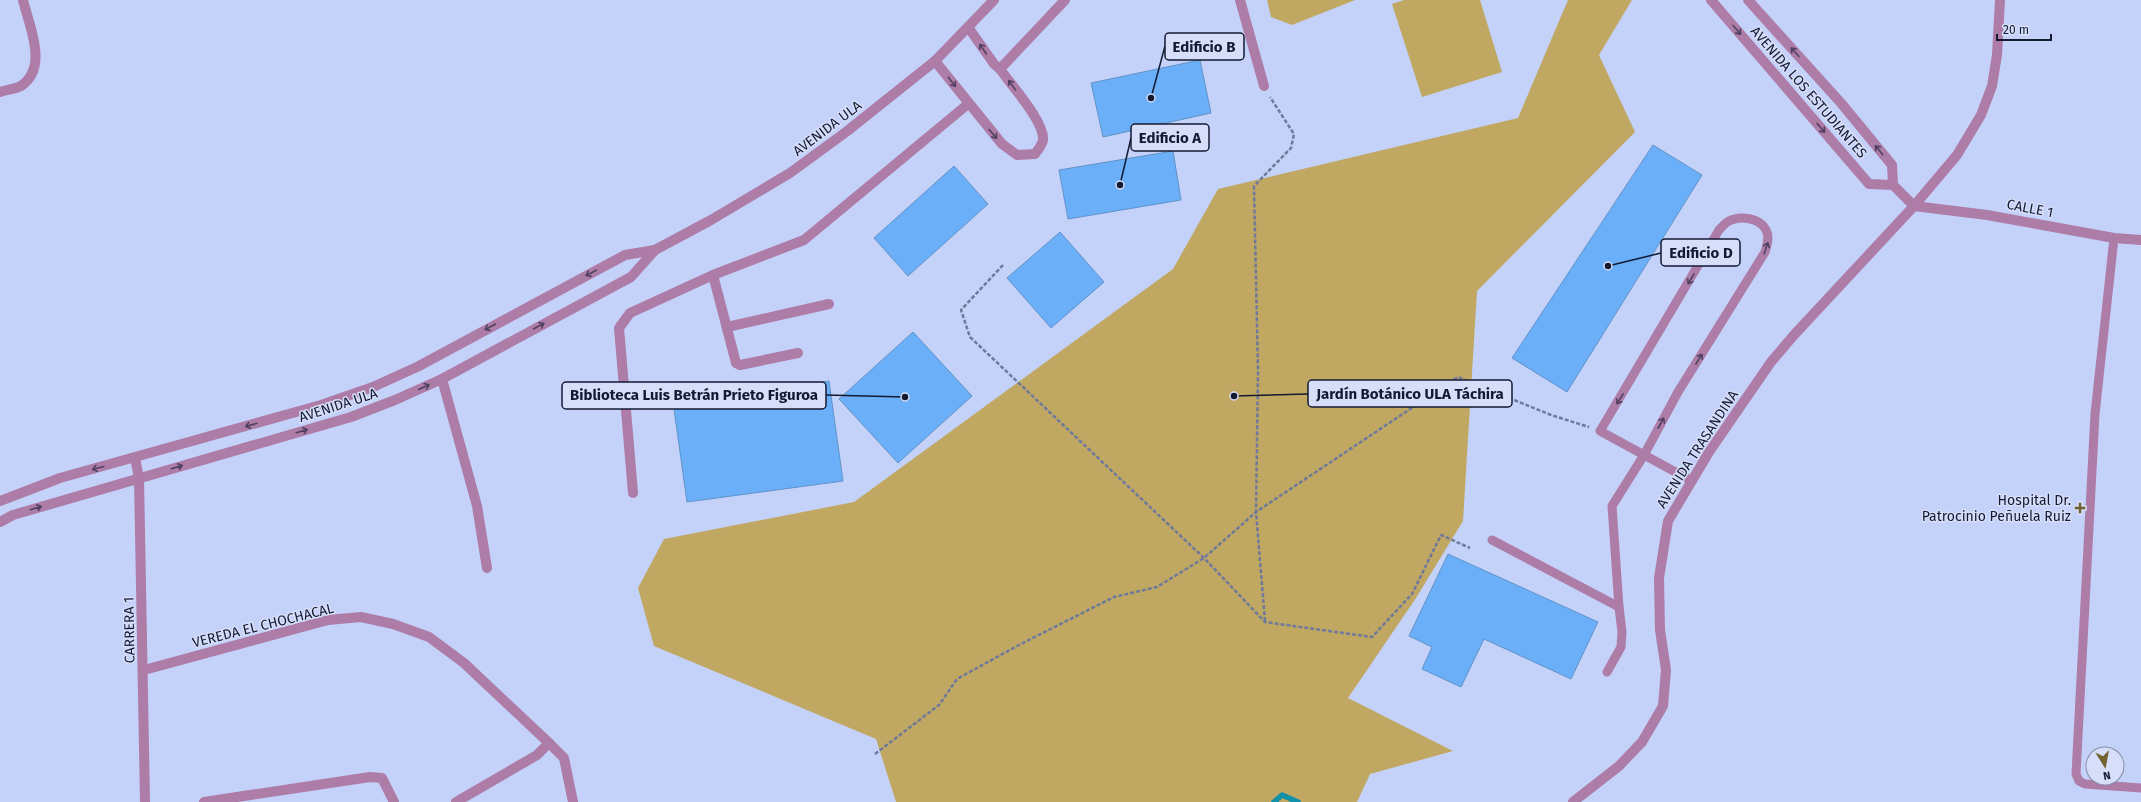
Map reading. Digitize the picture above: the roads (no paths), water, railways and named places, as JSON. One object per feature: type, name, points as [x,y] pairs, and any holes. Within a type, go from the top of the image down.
[{"type":"street","points":[[0,92],[20,86],[32,75],[37,59],[23,0]]},
{"type":"street","name":"AVENIDA ULA","points":[[0,501],[60,478],[321,405],[373,387],[419,366],[625,255],[655,250],[711,220],[790,173],[846,132],[935,61],[994,0]]},
{"type":"street","points":[[1000,69],[1065,0]]},
{"type":"street","points":[[1240,0],[1264,86]]},
{"type":"street","name":"AVENIDA LOS ESTUDIANTES","points":[[1711,0],[1869,184],[1893,185],[1892,165],[1841,103],[1748,0]]},
{"type":"street","name":"AVENIDA TRASANDINA","points":[[1573,802],[1619,766],[1642,742],[1663,706],[1666,670],[1660,630],[1659,578],[1662,549],[1668,521],[1692,480],[1771,362],[1794,335],[1914,206],[1957,155],[1981,114],[1992,86],[1997,55],[2000,0]]},
{"type":"street","points":[[935,61],[968,104],[1002,144],[1017,155],[1035,154],[1043,142],[1042,132],[1036,119],[968,27]]},
{"type":"street","points":[[633,493],[619,328],[630,313],[713,275],[804,240],[968,104]]},
{"type":"street","points":[[1893,185],[1914,206]]},
{"type":"street","name":"CALLE 1","points":[[1914,206],[1987,214],[2114,238],[2141,240]]},
{"type":"street","name":"AVENIDA ULA","points":[[0,522],[13,515],[351,417],[395,400],[442,379],[631,277],[655,250]]},
{"type":"street","points":[[713,275],[735,359],[740,365],[798,353]]},
{"type":"street","points":[[727,327],[829,304]]},
{"type":"street","points":[[442,379],[477,506],[487,568]]},
{"type":"street","name":"CARRERA 1","points":[[135,458],[140,478],[145,802]]},
{"type":"street","name":"VEREDA EL CHOCHACAL","points":[[144,670],[328,620],[361,617],[393,624],[429,637],[464,663],[549,743],[564,758],[573,802]]},
{"type":"street","points":[[456,802],[537,755],[549,743]]},
{"type":"street","points":[[204,802],[370,777],[382,778],[394,802]]},
{"type":"lane","points":[[1607,672],[1621,647],[1622,632],[1612,506],[1644,455],[1678,392],[1765,252],[1768,241],[1766,230],[1758,222],[1744,217],[1729,221],[1720,230],[1600,431],[1644,455],[1692,480]]},
{"type":"lane","points":[[2114,238],[2095,414],[2076,774],[2079,781],[2085,784],[2141,788]]},
{"type":"lane","points":[[1492,540],[1619,607]]},
{"type":"waterway","points":[[1274,802],[1282,795],[1298,802]]},
{"type":"place","name":"Edificio B","points":[[1151,98]]},
{"type":"place","name":"Edificio A","points":[[1120,185]]},
{"type":"place","name":"Edificio D","points":[[1608,266]]},
{"type":"place","name":"Jardín Botánico ULA Táchira","points":[[1234,396]]},
{"type":"place","name":"Biblioteca Luis Betrán Prieto Figuroa","points":[[905,397]]},
{"type":"place","name":"Hospital Dr. Patrocinio Peñuela Ruiz","points":[[2080,508]]}]
